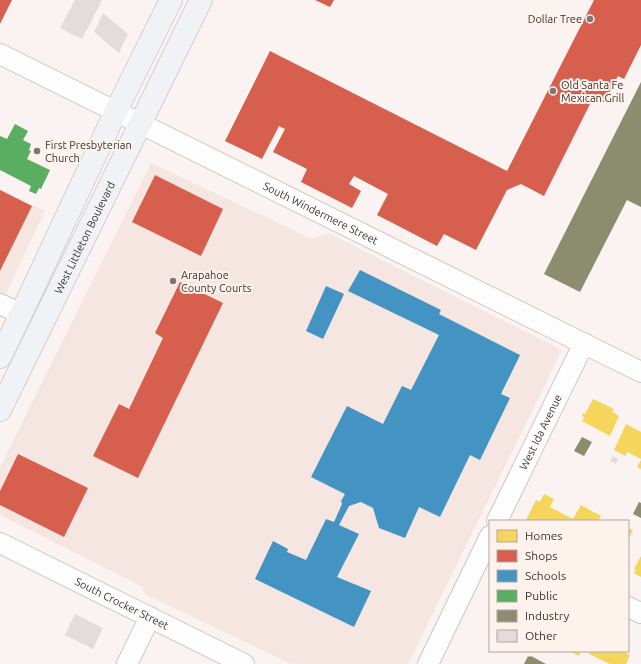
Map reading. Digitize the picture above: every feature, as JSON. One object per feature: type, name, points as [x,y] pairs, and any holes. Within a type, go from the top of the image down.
[{"type":"main road","points":[[0,356],[116,111],[171,0]]},
{"type":"main road","name":"West Littleton Boulevard","points":[[0,410],[201,0]]},
{"type":"street","name":"South Windermere Street","points":[[0,54],[641,372]]},
{"type":"street","points":[[0,304],[21,314]]},
{"type":"street","name":"West Ida Avenue","points":[[497,520],[584,343]]},
{"type":"street","points":[[428,664],[489,539]]},
{"type":"street","name":"South Crocker Street","points":[[0,542],[244,664]]},
{"type":"street","points":[[629,607],[641,613]]},
{"type":"street","points":[[126,664],[150,617]]},
{"type":"shaded area","points":[[151,163],[312,239],[328,233],[562,350],[408,664],[291,664],[145,594],[141,586],[0,515],[0,467]]},
{"type":"shaded area","points":[[0,189],[45,211],[0,306]]},
{"type":"building: Homes","points":[[593,399],[614,409],[612,412],[619,416],[610,436],[582,421],[584,417],[582,416],[583,413],[585,414]]},
{"type":"building: Homes","points":[[626,424],[641,432],[641,459],[627,452],[625,456],[614,450]]},
{"type":"building: Homes","points":[[641,460],[641,469],[637,467]]},
{"type":"building: Homes","points":[[544,494],[554,499],[550,507],[573,519],[581,505],[601,516],[599,520],[526,520],[536,500],[540,502]]},
{"type":"building: Homes","points":[[629,528],[633,530],[629,538]]},
{"type":"building: Homes","points":[[641,556],[641,577],[634,573],[636,570],[634,569]]},
{"type":"building: Homes","points":[[572,652],[581,652],[579,656]]},
{"type":"building: Homes","points":[[590,652],[624,652],[630,655],[626,664],[610,664],[589,654]]},
{"type":"building: Shops","points":[[0,0],[12,0],[0,24]]},
{"type":"building: Shops","points":[[315,0],[334,0],[330,7]]},
{"type":"building: Shops","points":[[594,0],[641,0],[641,45],[624,79],[618,76],[604,102],[592,100],[544,196],[521,184],[507,190],[476,250],[444,234],[437,246],[377,215],[388,194],[354,176],[349,184],[361,191],[352,208],[301,182],[307,169],[273,152],[285,129],[279,126],[262,159],[225,141],[270,51],[507,171]]},
{"type":"building: Shops","points":[[155,175],[223,209],[201,256],[132,222]]},
{"type":"building: Shops","points":[[0,190],[32,206],[0,271]]},
{"type":"building: Shops","points":[[180,282],[223,303],[138,478],[93,456],[119,404],[129,409],[163,338],[155,333]]},
{"type":"building: Shops","points":[[18,454],[88,488],[64,537],[0,505],[0,491]]},
{"type":"building: Schools","points":[[360,270],[441,310],[439,314],[520,355],[501,394],[510,398],[480,460],[470,455],[440,517],[419,507],[405,538],[379,528],[373,508],[361,502],[349,506],[339,525],[359,534],[337,577],[371,591],[354,627],[255,579],[273,541],[288,549],[287,552],[306,560],[326,519],[334,522],[345,494],[311,477],[347,406],[383,424],[402,386],[411,390],[439,335],[348,291]]},
{"type":"building: Schools","points":[[326,286],[344,294],[323,339],[306,331]]},
{"type":"building: Public","points":[[15,124],[28,131],[23,140],[31,144],[29,150],[31,151],[27,159],[50,170],[41,189],[39,188],[36,194],[29,191],[31,186],[0,170],[0,136],[7,139]]},
{"type":"building: Industry","points":[[641,82],[641,207],[627,200],[580,292],[544,274]]},
{"type":"building: Industry","points":[[582,437],[592,442],[584,456],[574,451]]},
{"type":"building: Industry","points":[[639,502],[641,503],[641,518],[633,514]]},
{"type":"building: Industry","points":[[528,656],[531,656],[546,664],[524,664]]},
{"type":"building: Other","points":[[75,0],[102,0],[82,39],[60,28]]},
{"type":"building: Other","points":[[103,13],[128,34],[119,53],[94,32]]},
{"type":"building: Other","points":[[613,456],[618,459],[616,464],[610,461]]},
{"type":"building: Other","points":[[75,614],[103,628],[93,649],[65,635]]},
{"type":"place","name":"Dollar Tree","points":[[590,19]]},
{"type":"place","name":"Old Santa Fe Mexican Grill","points":[[553,91]]},
{"type":"place","name":"First Presbyterian Church","points":[[37,151]]},
{"type":"place","name":"Arapahoe County Courts","points":[[173,281]]}]
